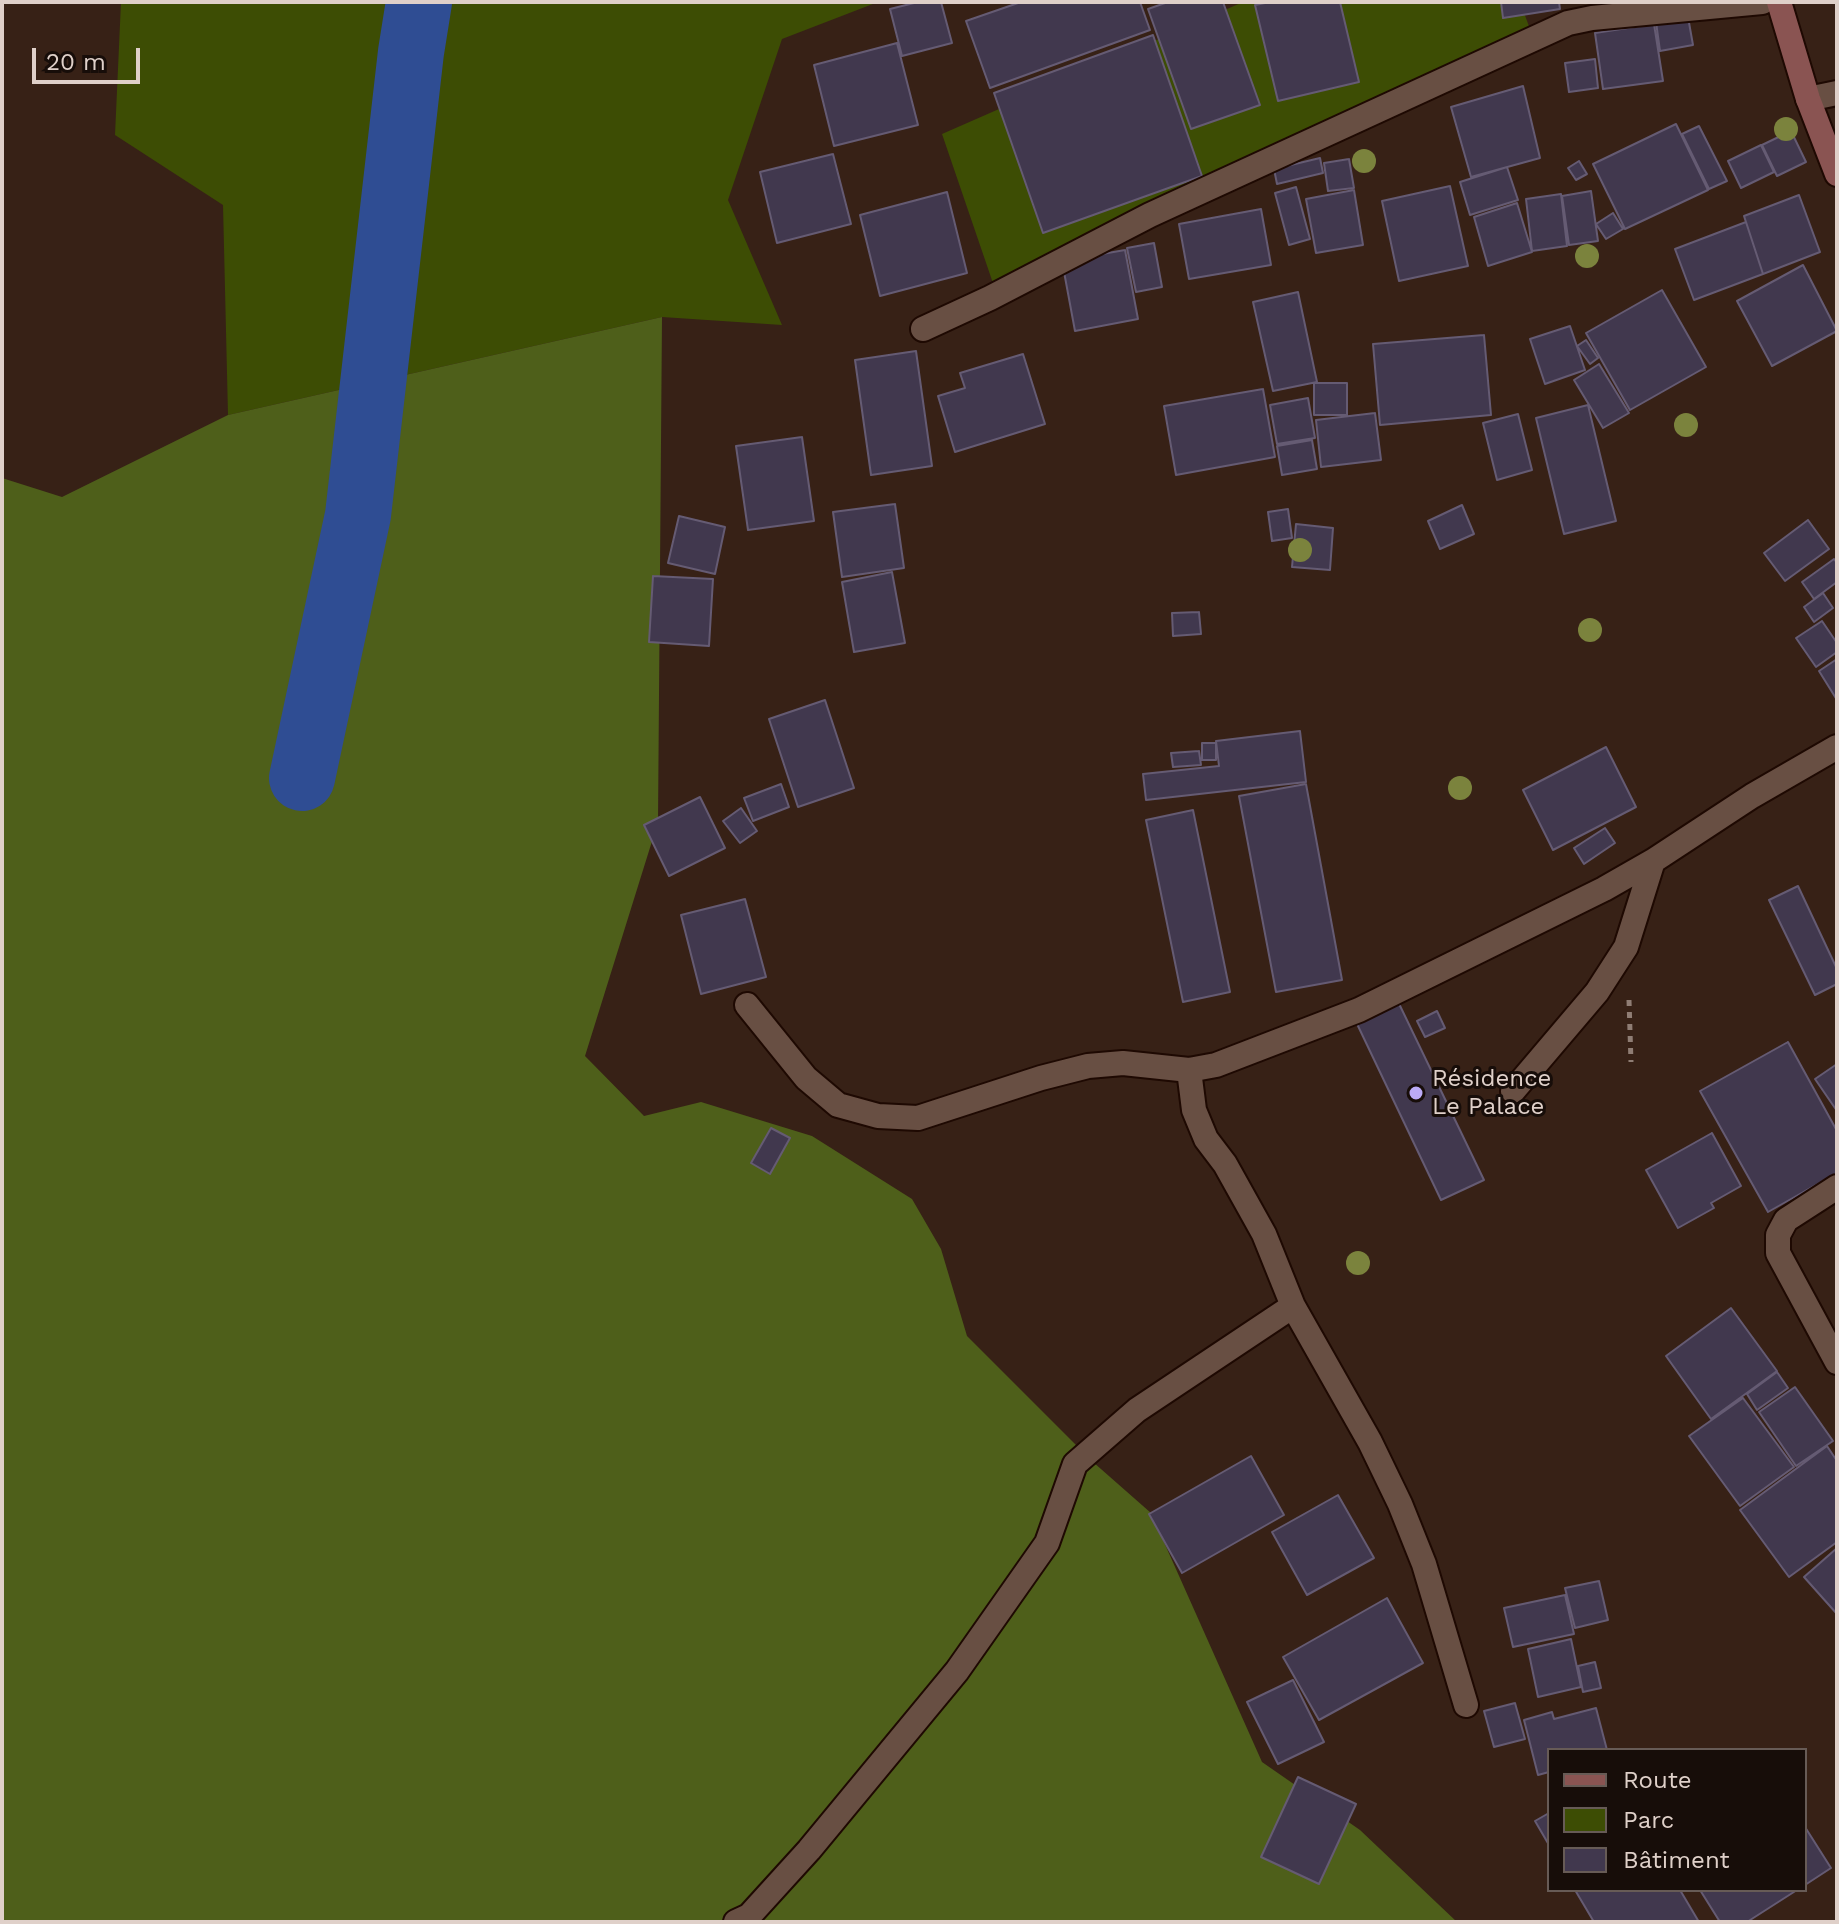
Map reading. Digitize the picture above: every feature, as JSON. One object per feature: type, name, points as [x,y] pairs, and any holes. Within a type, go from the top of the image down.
[{"type":"main road","points":[[1779,2],[1808,99],[1837,174]]},
{"type":"street","points":[[923,329],[1150,215],[1568,23],[1762,2]]},
{"type":"street","points":[[1808,99],[1837,93]]},
{"type":"street","points":[[747,1005],[806,1078],[838,1105],[878,1116],[918,1118],[1088,1066],[1123,1063],[1189,1070],[1216,1065],[1359,1010],[1604,889],[1837,747]]},
{"type":"street","points":[[1513,1091],[1597,992],[1626,947],[1653,861]]},
{"type":"street","points":[[1189,1070],[1194,1110],[1206,1139],[1236,1183],[1264,1234],[1293,1306],[1370,1442],[1400,1504],[1424,1564],[1466,1705]]},
{"type":"street","points":[[1837,1187],[1786,1220],[1778,1235],[1778,1253],[1837,1362]]},
{"type":"street","points":[[736,1922],[749,1916],[809,1850],[957,1671],[1047,1543],[1075,1464],[1137,1410],[1293,1306]]},
{"type":"green space","points":[[121,2],[878,2],[782,39],[728,200],[782,325],[662,317],[228,415],[223,205],[115,135]]},
{"type":"green space","points":[[1243,2],[1520,2],[1533,37],[996,292],[942,134]]},
{"type":"green space","points":[[662,317],[658,822],[585,1056],[644,1116],[701,1102],[812,1136],[912,1199],[941,1249],[967,1336],[1093,1462],[1151,1513],[1262,1762],[1360,1830],[1457,1922],[2,1922],[2,478],[62,497],[228,415]]},
{"type":"building","points":[[918,2],[941,2],[952,43],[902,56],[890,9]]},
{"type":"building","points":[[1021,2],[1140,2],[1150,30],[990,88],[966,21]]},
{"type":"building","points":[[1168,2],[1223,2],[1260,105],[1191,129],[1148,9]]},
{"type":"building","points":[[1270,2],[1340,2],[1359,82],[1278,101],[1255,5]]},
{"type":"building","points":[[1501,2],[1559,2],[1560,9],[1503,18]]},
{"type":"building","points":[[1688,17],[1693,45],[1660,51],[1656,22]]},
{"type":"building","points":[[1654,24],[1663,81],[1603,89],[1595,33]]},
{"type":"building","points":[[1153,35],[1202,176],[1043,233],[994,93]]},
{"type":"building","points":[[897,43],[918,125],[834,146],[814,65]]},
{"type":"building","points":[[1595,59],[1598,88],[1569,92],[1565,63]]},
{"type":"building","points":[[1523,86],[1540,158],[1471,177],[1451,107]]},
{"type":"building","points":[[1676,124],[1708,190],[1625,229],[1593,164]]},
{"type":"building","points":[[1699,126],[1727,181],[1709,189],[1682,134]]},
{"type":"building","points":[[1791,131],[1806,162],[1777,176],[1762,145]]},
{"type":"building","points":[[1761,145],[1774,172],[1741,188],[1728,161]]},
{"type":"building","points":[[833,154],[851,224],[777,243],[760,172]]},
{"type":"building","points":[[1320,158],[1323,173],[1277,184],[1274,169]]},
{"type":"building","points":[[1349,159],[1354,188],[1328,191],[1324,163]]},
{"type":"building","points":[[1579,161],[1587,174],[1576,180],[1568,168]]},
{"type":"building","points":[[1507,167],[1518,200],[1470,215],[1460,182]]},
{"type":"building","points":[[1450,186],[1468,266],[1399,281],[1382,201]]},
{"type":"building","points":[[1296,187],[1310,239],[1289,245],[1275,193]]},
{"type":"building","points":[[1354,190],[1363,245],[1316,253],[1306,199]]},
{"type":"building","points":[[1591,191],[1598,241],[1569,245],[1562,196]]},
{"type":"building","points":[[947,192],[967,273],[880,296],[860,215]]},
{"type":"building","points":[[1561,194],[1567,246],[1532,251],[1526,199]]},
{"type":"building","points":[[1799,195],[1820,252],[1763,274],[1744,216]]},
{"type":"building","points":[[1517,203],[1532,252],[1488,266],[1474,217]]},
{"type":"building","points":[[1261,209],[1271,265],[1189,279],[1179,224]]},
{"type":"building","points":[[1613,213],[1623,229],[1606,239],[1596,224]]},
{"type":"building","points":[[1746,222],[1763,274],[1694,300],[1675,249]]},
{"type":"building","points":[[1154,243],[1162,287],[1136,292],[1127,248]]},
{"type":"building","points":[[1125,250],[1138,319],[1075,331],[1062,261]]},
{"type":"building","points":[[1803,265],[1837,331],[1772,366],[1737,301]]},
{"type":"building","points":[[1662,290],[1706,367],[1630,410],[1586,333]]},
{"type":"building","points":[[1298,292],[1317,382],[1273,391],[1253,302]]},
{"type":"building","points":[[1570,326],[1585,370],[1545,384],[1530,339]]},
{"type":"building","points":[[1484,335],[1491,415],[1380,425],[1373,344]]},
{"type":"building","points":[[1586,340],[1598,358],[1590,364],[1577,346]]},
{"type":"building","points":[[916,351],[932,466],[871,475],[855,360]]},
{"type":"building","points":[[1023,354],[1045,424],[955,452],[938,396],[965,388],[960,373]]},
{"type":"building","points":[[1599,364],[1629,413],[1603,428],[1574,380]]},
{"type":"building","points":[[1314,383],[1347,383],[1347,415],[1314,415]]},
{"type":"building","points":[[1263,389],[1275,457],[1176,475],[1164,406]]},
{"type":"building","points":[[1308,398],[1315,438],[1277,444],[1270,405]]},
{"type":"building","points":[[1588,405],[1616,521],[1564,534],[1536,418]]},
{"type":"building","points":[[1375,413],[1381,460],[1321,467],[1316,420]]},
{"type":"building","points":[[1518,414],[1532,470],[1497,480],[1483,423]]},
{"type":"building","points":[[802,437],[814,521],[748,530],[736,446]]},
{"type":"building","points":[[1312,440],[1317,469],[1282,475],[1277,446]]},
{"type":"building","points":[[895,504],[904,568],[842,577],[833,512]]},
{"type":"building","points":[[1462,505],[1474,534],[1440,549],[1428,521]]},
{"type":"building","points":[[1288,509],[1292,538],[1272,541],[1268,512]]},
{"type":"building","points":[[679,516],[725,527],[715,574],[668,563]]},
{"type":"building","points":[[1808,520],[1829,549],[1785,581],[1764,553]]},
{"type":"building","points":[[1296,524],[1333,528],[1330,570],[1292,567]]},
{"type":"building","points":[[1834,559],[1837,563],[1837,582],[1814,599],[1802,582]]},
{"type":"building","points":[[892,572],[905,643],[854,652],[842,582]]},
{"type":"building","points":[[653,576],[713,579],[709,646],[649,642]]},
{"type":"building","points":[[1823,593],[1833,608],[1814,622],[1804,607]]},
{"type":"building","points":[[1199,612],[1201,634],[1173,636],[1172,613]]},
{"type":"building","points":[[1822,621],[1837,643],[1837,652],[1816,667],[1796,638]]},
{"type":"building","points":[[1837,659],[1837,700],[1819,671]]},
{"type":"building","points":[[825,700],[854,788],[798,807],[769,719]]},
{"type":"building","points":[[1300,731],[1306,782],[1146,800],[1143,774],[1219,766],[1216,741]]},
{"type":"building","points":[[1202,743],[1216,743],[1216,760],[1202,760]]},
{"type":"building","points":[[1606,747],[1636,807],[1553,850],[1523,790]]},
{"type":"building","points":[[1199,751],[1201,765],[1173,767],[1171,753]]},
{"type":"building","points":[[781,784],[789,807],[753,821],[744,798]]},
{"type":"building","points":[[1306,784],[1342,980],[1276,992],[1239,796]]},
{"type":"building","points":[[700,797],[725,848],[669,876],[644,825]]},
{"type":"building","points":[[741,808],[757,831],[740,843],[723,821]]},
{"type":"building","points":[[1193,810],[1230,992],[1183,1002],[1146,820]]},
{"type":"building","points":[[1605,828],[1615,843],[1584,864],[1574,848]]},
{"type":"building","points":[[1798,886],[1837,969],[1837,984],[1815,995],[1769,900]]},
{"type":"building","points":[[745,899],[766,977],[701,994],[681,915]]},
{"type":"building","name":"Résidence Le Palace","points":[[1390,985],[1484,1180],[1441,1200],[1348,1005]]},
{"type":"building","points":[[1437,1011],[1445,1028],[1425,1037],[1417,1021]]},
{"type":"building","points":[[1788,1042],[1837,1131],[1837,1173],[1768,1212],[1700,1091]]},
{"type":"building","points":[[1837,1064],[1837,1111],[1815,1079]]},
{"type":"building","points":[[771,1128],[790,1138],[770,1174],[751,1163]]},
{"type":"building","points":[[1712,1133],[1741,1186],[1711,1203],[1714,1208],[1678,1228],[1646,1170]]},
{"type":"building","points":[[1731,1308],[1777,1371],[1711,1419],[1666,1356]]},
{"type":"building","points":[[1777,1372],[1788,1388],[1757,1410],[1747,1394]]},
{"type":"building","points":[[1795,1387],[1833,1441],[1796,1466],[1759,1412]]},
{"type":"building","points":[[1743,1398],[1794,1467],[1740,1506],[1689,1436]]},
{"type":"building","points":[[1827,1446],[1837,1461],[1837,1542],[1789,1577],[1740,1510]]},
{"type":"building","points":[[1251,1456],[1284,1515],[1182,1573],[1149,1514]]},
{"type":"building","points":[[1338,1495],[1374,1558],[1307,1595],[1272,1532]]},
{"type":"building","points":[[1837,1548],[1837,1614],[1804,1577]]},
{"type":"building","points":[[1599,1581],[1608,1620],[1575,1628],[1565,1588]]},
{"type":"building","points":[[1565,1595],[1574,1634],[1513,1647],[1504,1608]]},
{"type":"building","points":[[1387,1598],[1423,1663],[1319,1720],[1283,1657]]},
{"type":"building","points":[[1571,1639],[1581,1687],[1538,1697],[1528,1649]]},
{"type":"building","points":[[1595,1662],[1601,1688],[1583,1692],[1578,1666]]},
{"type":"building","points":[[1293,1680],[1324,1742],[1278,1764],[1247,1702]]},
{"type":"building","points":[[1515,1703],[1525,1739],[1494,1747],[1484,1711]]},
{"type":"building","points":[[1596,1708],[1606,1748],[1547,1748],[1547,1773],[1538,1775],[1524,1720],[1552,1712],[1554,1719]]},
{"type":"building","points":[[1298,1777],[1356,1804],[1319,1884],[1261,1857]]},
{"type":"building","points":[[1547,1814],[1547,1842],[1535,1821]]},
{"type":"building","points":[[1807,1830],[1831,1868],[1807,1884]]},
{"type":"building","points":[[1576,1892],[1681,1892],[1699,1922],[1594,1922]]},
{"type":"building","points":[[1701,1892],[1794,1892],[1747,1922],[1720,1922]]},
{"type":"waterway","points":[[302,778],[358,515],[419,2]]},
{"type":"place","name":"Résidence Le Palace","points":[[1416,1093]]}]
